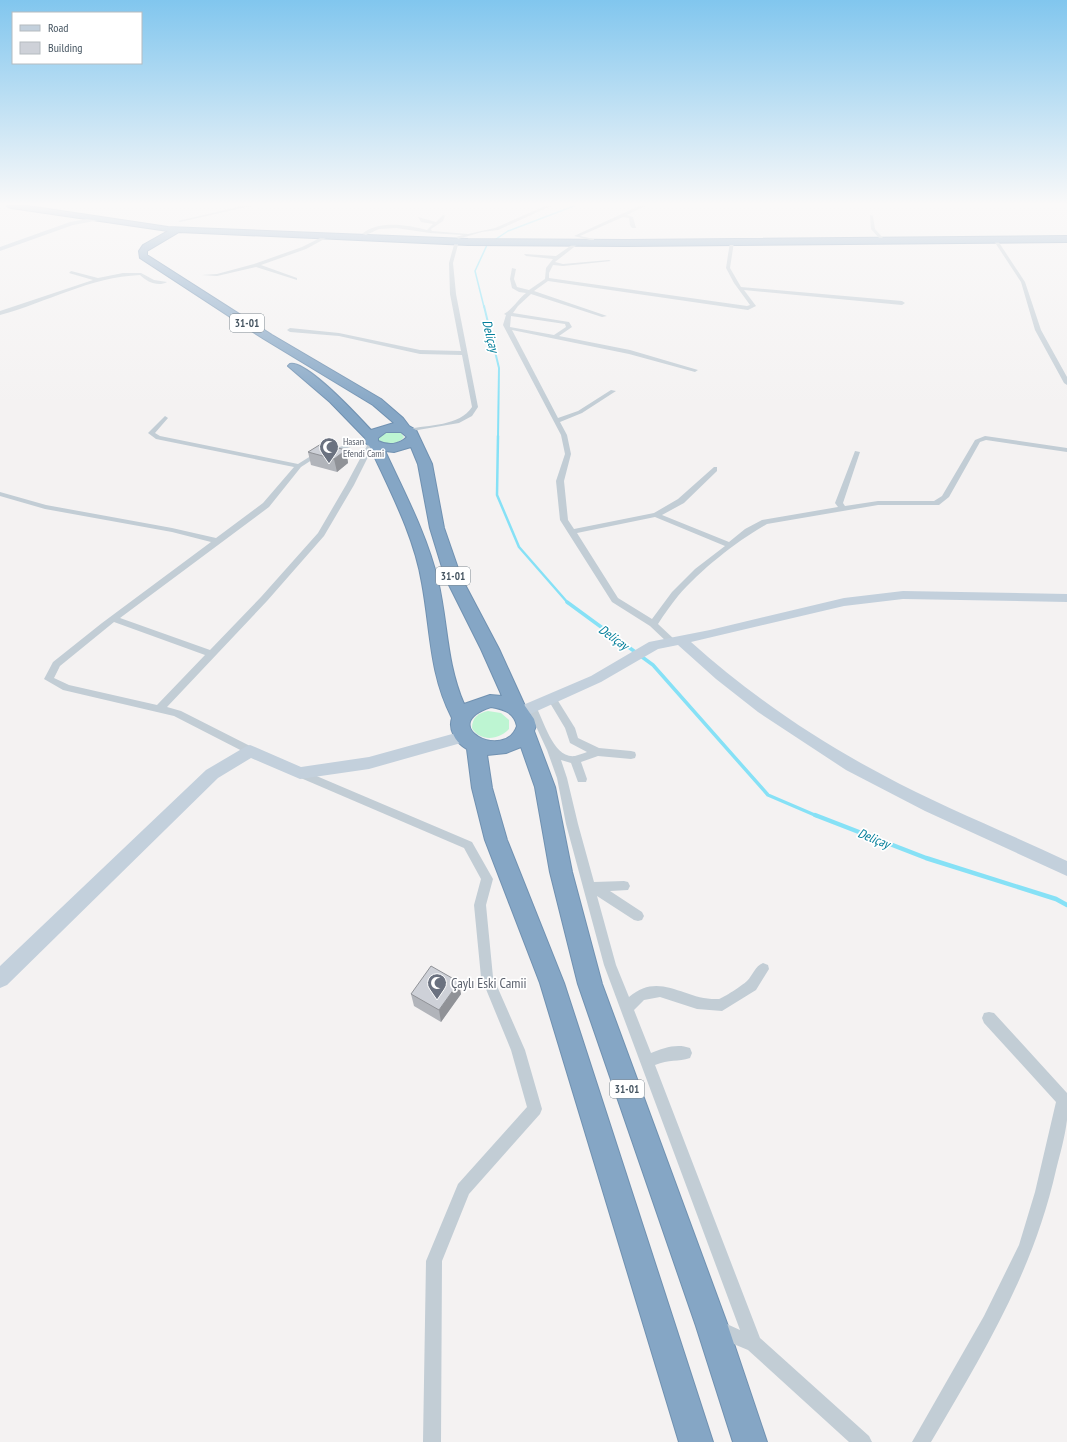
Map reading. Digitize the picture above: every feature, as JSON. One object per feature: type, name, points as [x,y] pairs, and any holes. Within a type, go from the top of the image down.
[{"type":"highway","name":"31-01","points":[[152,273],[310,377],[339,403],[372,441],[414,527],[430,582],[439,651],[450,692],[461,717]]},
{"type":"highway","name":"31-01","points":[[170,273],[275,341],[377,402],[399,421],[408,432],[425,464],[437,528],[453,576],[523,714],[545,787],[561,872],[590,984],[712,1326],[750,1442]]},
{"type":"highway","points":[[384,429],[408,432],[408,443],[396,447],[372,441],[384,429]]},
{"type":"highway","points":[[470,741],[486,748],[505,746],[520,737],[523,714],[499,701],[480,702],[466,711],[461,717],[459,724],[470,741],[496,840],[552,983],[696,1442]]},
{"type":"street","points":[[76,273],[99,280]]},
{"type":"street","points":[[0,313],[99,280],[125,273]]},
{"type":"street","points":[[130,273],[141,274],[149,281],[155,283],[165,282]]},
{"type":"street","points":[[204,275],[224,273]]},
{"type":"street","points":[[280,273],[296,279]]},
{"type":"street","points":[[408,432],[457,422],[470,415],[475,407],[463,353],[453,294],[452,273]]},
{"type":"street","points":[[513,273],[512,279],[515,288],[521,292],[531,292],[604,316]]},
{"type":"street","points":[[547,273],[547,279]]},
{"type":"street","points":[[731,273],[753,306],[748,308],[547,279],[513,306],[507,314],[506,325],[564,435],[568,454],[560,481],[564,520],[615,600],[677,641],[766,711],[853,766],[924,803],[1067,869]]},
{"type":"street","points":[[1017,273],[1023,282],[1038,330],[1067,383]]},
{"type":"street","points":[[741,288],[902,303]]},
{"type":"street","points":[[507,314],[566,324],[569,327],[555,337]]},
{"type":"street","points":[[508,328],[630,352],[695,370]]},
{"type":"street","points":[[290,330],[334,332],[423,353],[463,353]]},
{"type":"street","points":[[556,421],[580,412],[613,390]]},
{"type":"street","points":[[165,418],[151,433],[158,438],[299,466]]},
{"type":"street","points":[[653,624],[675,594],[698,571],[748,531],[765,522],[878,503],[936,503],[945,497],[977,441],[985,438],[1067,450]]},
{"type":"street","points":[[372,441],[316,455],[299,466],[266,505],[216,541],[166,581],[113,619],[56,664],[49,679],[66,688],[177,713],[250,751],[468,845],[487,879],[480,905],[486,977],[518,1050],[535,1109],[464,1189],[434,1261],[432,1442]]},
{"type":"street","points":[[159,709],[264,599],[321,534],[350,485],[372,441]]},
{"type":"street","points":[[843,509],[839,503],[857,452]]},
{"type":"street","points":[[571,532],[656,515],[681,501],[714,469]]},
{"type":"street","points":[[0,494],[45,507],[172,530],[216,541]]},
{"type":"street","points":[[656,515],[730,545]]},
{"type":"street","points":[[597,752],[575,760],[560,756],[552,750],[523,714],[552,698],[596,679],[654,645],[844,602],[917,595],[1067,598]]},
{"type":"street","points":[[113,619],[212,654]]},
{"type":"street","points":[[552,698],[570,728],[574,740],[597,752],[631,756]]},
{"type":"street","points":[[300,773],[369,763],[470,741]]},
{"type":"street","points":[[552,750],[562,778],[591,886],[610,965],[754,1344]]},
{"type":"street","points":[[0,979],[212,774],[250,751]]},
{"type":"street","points":[[575,760],[582,779]]},
{"type":"street","points":[[591,886],[624,886]]},
{"type":"street","points":[[591,886],[638,916]]},
{"type":"street","points":[[626,1008],[641,996],[660,991],[697,1003],[722,1006],[751,986],[763,969]]},
{"type":"street","points":[[921,1442],[991,1323],[1026,1247],[1042,1198],[1064,1100],[989,1018]]},
{"type":"street","points":[[647,1062],[665,1054],[685,1053]]},
{"type":"street","points":[[712,1326],[754,1344],[864,1442]]},
{"type":"green space","points":[[383,432],[400,432],[404,437],[399,442],[385,443],[378,440],[378,436]]},
{"type":"green space","points":[[488,711],[501,713],[509,720],[509,729],[505,733],[490,738],[480,736],[475,733],[472,728],[473,721],[479,714]]},
{"type":"building","points":[[321,444],[346,450],[334,459],[308,452]]},
{"type":"building","points":[[431,966],[459,982],[439,1010],[411,994]]},
{"type":"waterway","name":"Deliçay","points":[[476,273],[484,307]]},
{"type":"waterway","name":"Deliçay","points":[[484,306],[499,368],[498,437]]},
{"type":"waterway","name":"Deliçay","points":[[498,436],[497,495],[519,547],[567,602]]},
{"type":"waterway","name":"Deliçay","points":[[567,602],[653,665],[768,795],[817,816]]},
{"type":"waterway","name":"Deliçay","points":[[815,815],[926,858],[1056,899],[1067,905]]},
{"type":"place","name":"Hasan Efendi Cami","points":[[329,464]]},
{"type":"place","name":"Çaylı Eski Camii","points":[[437,1000]]}]
